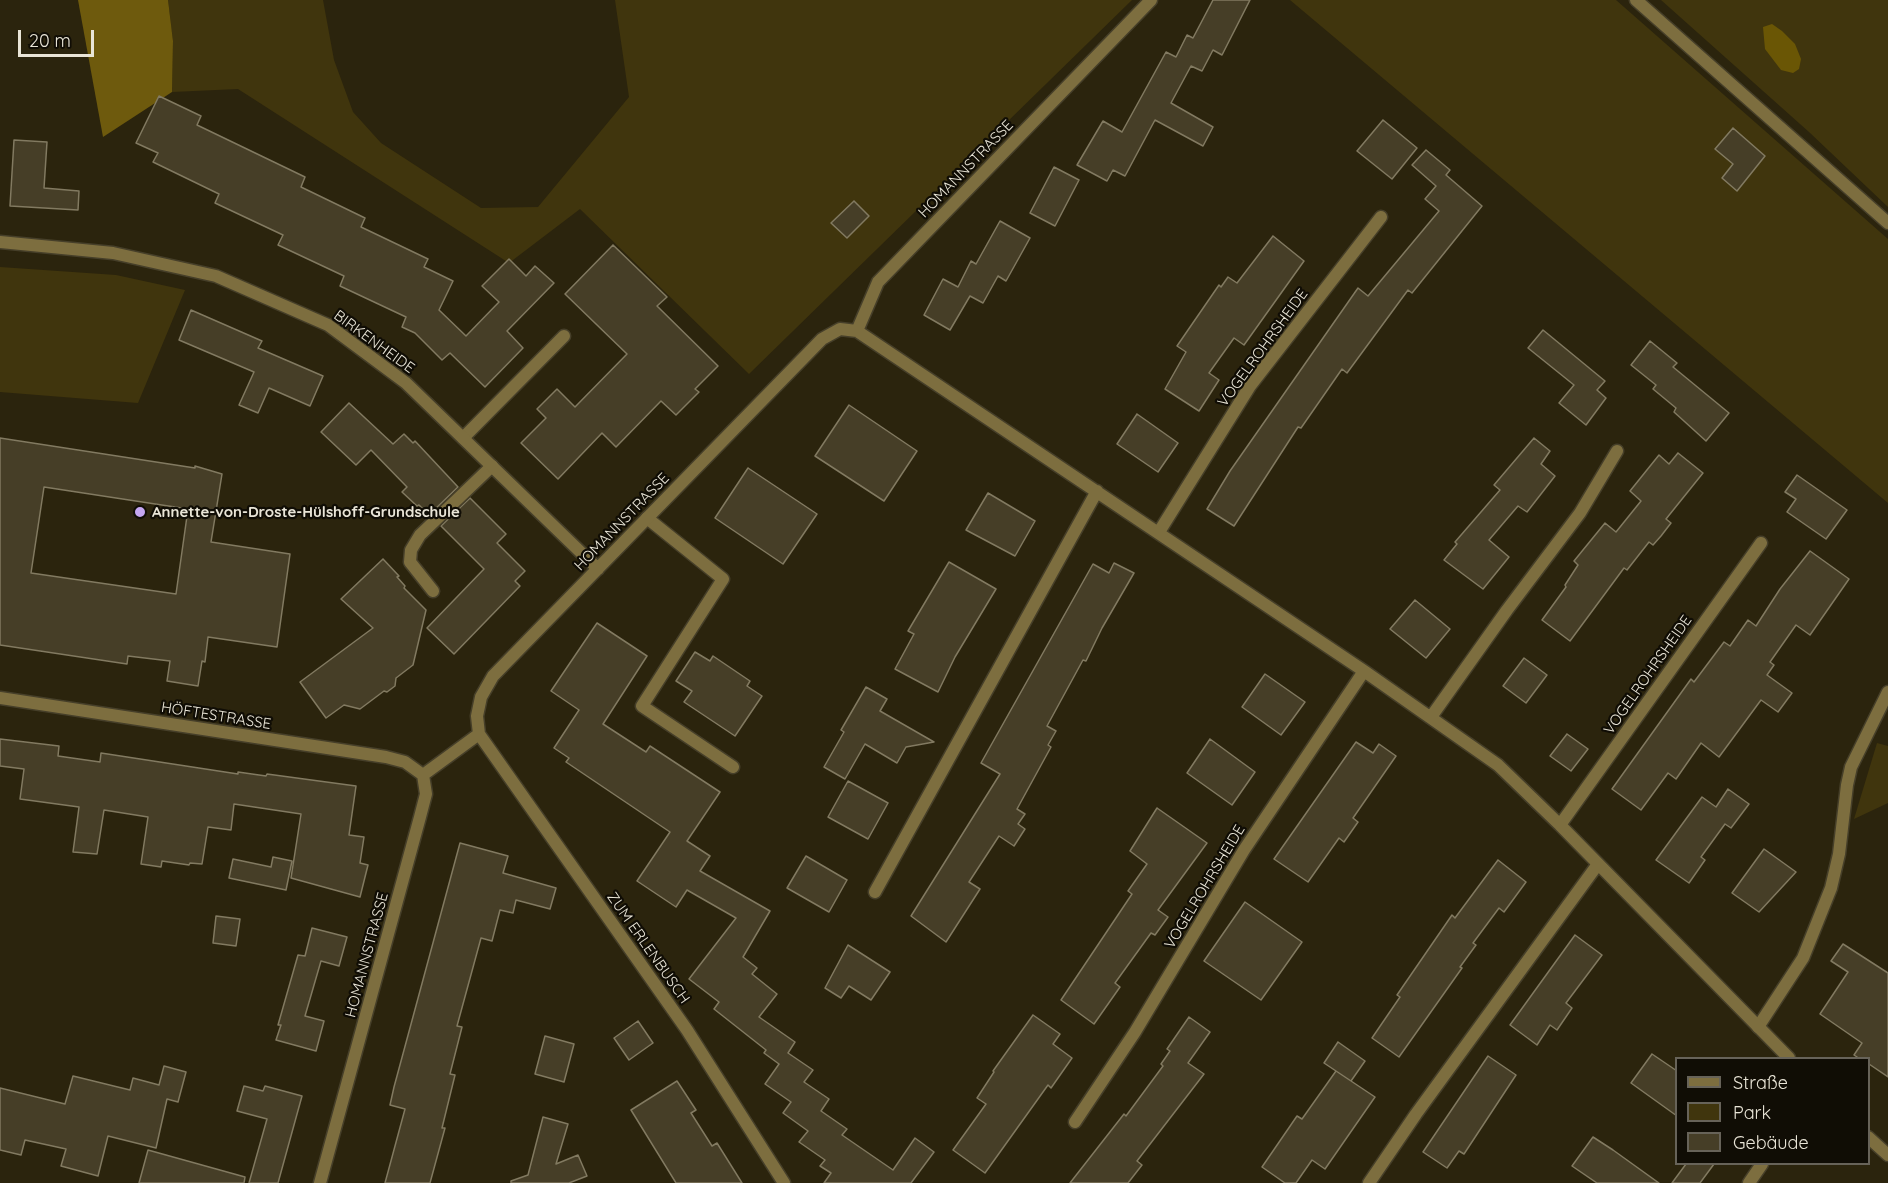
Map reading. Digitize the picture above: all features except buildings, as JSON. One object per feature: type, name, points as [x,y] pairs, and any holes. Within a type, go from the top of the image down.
[{"type":"street","name":"HOMANNSTRASSE","points":[[479,734],[477,716],[481,697],[493,676],[822,339],[840,329],[857,331],[878,282],[1151,0]]},
{"type":"street","points":[[1636,0],[1888,223]]},
{"type":"street","name":"VOGELROHRSHEIDE","points":[[1159,532],[1250,386],[1380,217]]},
{"type":"street","name":"BIRKENHEIDE","points":[[0,242],[113,253],[216,276],[328,325],[406,383],[598,569]]},
{"type":"street","points":[[857,331],[1159,532],[1498,765],[1560,825],[1787,1057]]},
{"type":"street","points":[[463,438],[564,336]]},
{"type":"street","points":[[1431,717],[1580,513],[1617,451]]},
{"type":"street","points":[[433,591],[410,561],[411,550],[420,535],[492,466]]},
{"type":"street","points":[[875,892],[1097,491]]},
{"type":"street","points":[[647,518],[723,579],[642,706],[733,767]]},
{"type":"street","name":"VOGELROHRSHEIDE","points":[[1560,825],[1761,543]]},
{"type":"street","name":"VOGELROHRSHEIDE","points":[[1075,1122],[1135,1032],[1244,850],[1364,671]]},
{"type":"street","points":[[1758,1027],[1803,958],[1831,888],[1839,854],[1851,767],[1888,692]]},
{"type":"street","name":"HÖFTESTRASSE","points":[[0,699],[386,757],[405,762],[423,775]]},
{"type":"street","points":[[423,775],[479,734]]},
{"type":"street","name":"ZUM ERLENBUSCH","points":[[479,734],[687,1030],[784,1183]]},
{"type":"street","name":"HOMANNSTRASSE","points":[[320,1183],[426,794],[423,775]]},
{"type":"street","points":[[1369,1183],[1416,1114],[1598,864]]},
{"type":"street","points":[[1870,1138],[1888,1155]]},
{"type":"street","points":[[1749,1183],[1761,1165]]},
{"type":"green space","points":[[168,0],[323,0],[334,60],[353,112],[381,143],[481,208],[538,207],[629,97],[615,0],[1132,0],[749,374],[580,209],[509,263],[238,89],[172,92],[173,41]]},
{"type":"green space","points":[[1290,0],[1616,0],[1888,239],[1888,503]]},
{"type":"green space","points":[[1661,0],[1888,0],[1888,207],[1809,132]]},
{"type":"green space","points":[[0,267],[116,275],[185,290],[138,403],[0,392]]},
{"type":"green space","points":[[1877,743],[1888,746],[1888,803],[1854,819]]},
{"type":"shaded area","points":[[78,0],[168,0],[173,41],[172,92],[103,137]]},
{"type":"shaded area","points":[[1772,24],[1795,44],[1801,59],[1799,69],[1793,73],[1781,70],[1765,49],[1763,27]]},
{"type":"place","name":"Annette-von-Droste-Hülshoff-Grundschule","points":[[140,512]]}]
